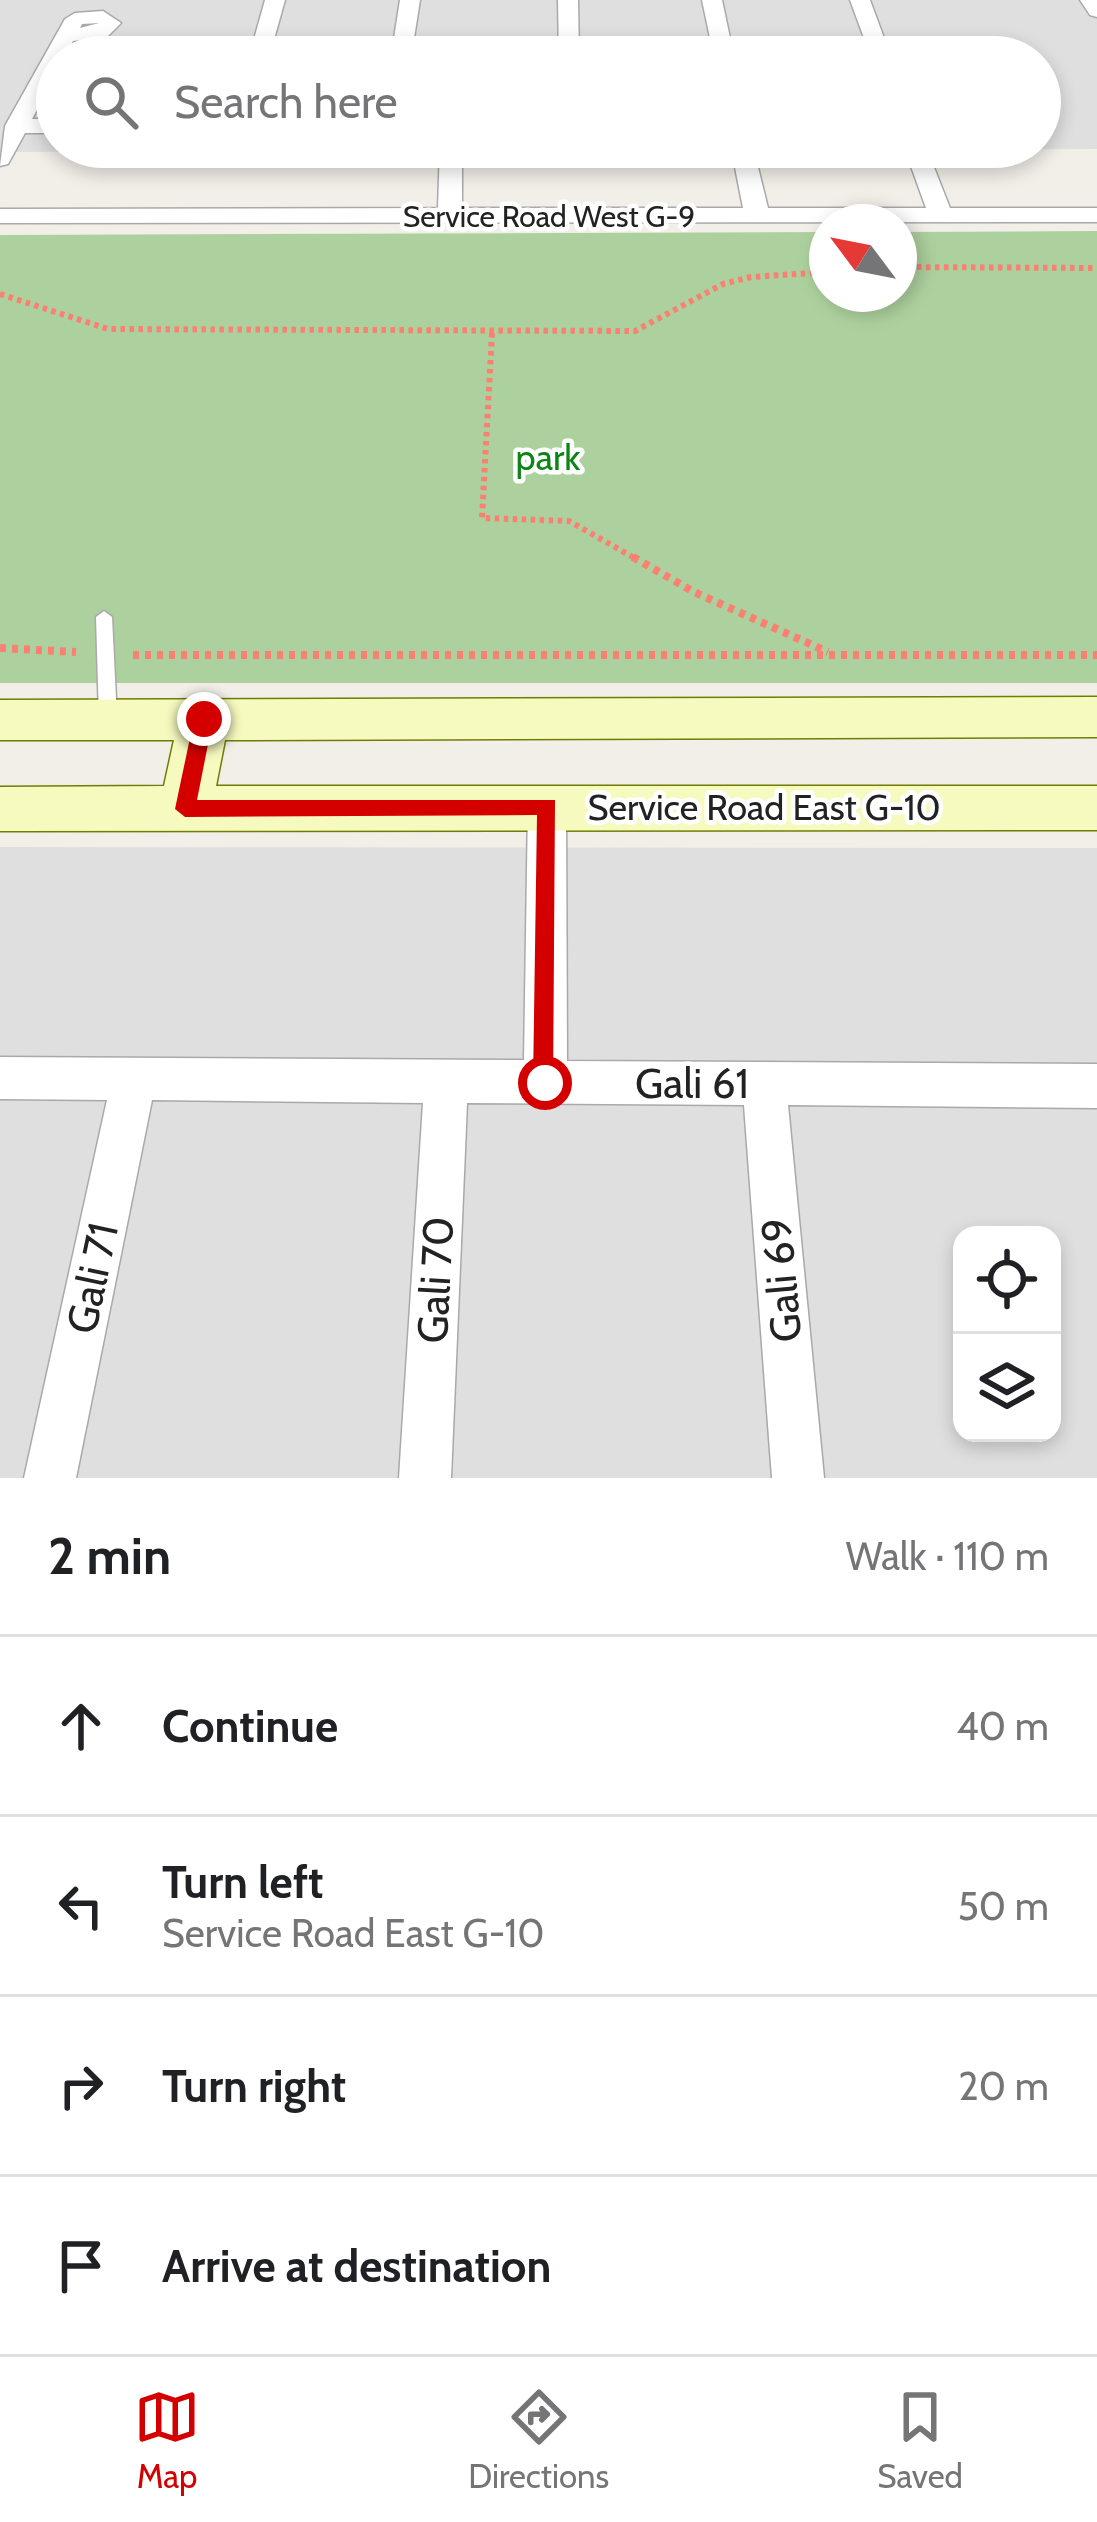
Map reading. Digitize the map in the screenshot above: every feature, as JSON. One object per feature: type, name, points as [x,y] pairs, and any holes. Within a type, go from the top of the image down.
[{"type":"main road","points":[[0,719],[1097,716]]},
{"type":"main road","points":[[185,809],[204,719]]},
{"type":"main road","name":"Service Road East G-10","points":[[0,809],[1097,808]]},
{"type":"street","points":[[265,36],[274,0]]},
{"type":"street","points":[[404,36],[410,0]]},
{"type":"street","points":[[568,0],[569,36]]},
{"type":"street","points":[[712,0],[720,36]]},
{"type":"street","points":[[860,0],[873,36]]},
{"type":"street","points":[[1090,0],[1097,11]]},
{"type":"street","points":[[66,36],[75,19],[103,17],[111,23],[100,32],[68,36]]},
{"type":"street","points":[[0,159],[36,90]]},
{"type":"street","points":[[16,126],[36,126]]},
{"type":"street","points":[[450,216],[451,168]]},
{"type":"street","points":[[747,168],[757,215]]},
{"type":"street","points":[[923,168],[940,215]]},
{"type":"street","name":"Service Road West G-9","points":[[0,217],[1097,214]]},
{"type":"street","points":[[545,1083],[548,806]]},
{"type":"street","name":"Gali 61","points":[[0,1078],[1097,1086]]},
{"type":"street","name":"Gali 71","points":[[50,1478],[134,1079]]},
{"type":"street","name":"Gali 70","points":[[424,1478],[446,1081]]},
{"type":"street","name":"Gali 69","points":[[764,1083],[798,1478]]},
{"type":"lane","points":[[104,617],[108,719]]},
{"type":"path","points":[[917,267],[1097,268]]},
{"type":"path","points":[[0,294],[108,329],[635,331],[723,284],[809,273]]},
{"type":"path","points":[[492,333],[482,518],[569,521],[694,592],[835,655]]},
{"type":"path","points":[[0,648],[106,655],[1097,655]]},
{"type":"shaded area","points":[[0,0],[1097,0],[1097,149],[1061,149],[1061,36],[36,36],[36,152],[0,152]]},
{"type":"shaded area","points":[[0,847],[1097,848],[1097,1478],[0,1478]]},
{"type":"green space","name":"park","points":[[1097,231],[1097,683],[0,683],[0,235],[809,232],[809,312],[917,312],[917,232]]},
{"type":"route","points":[[204,719],[185,809],[548,806],[545,1083]]}]
